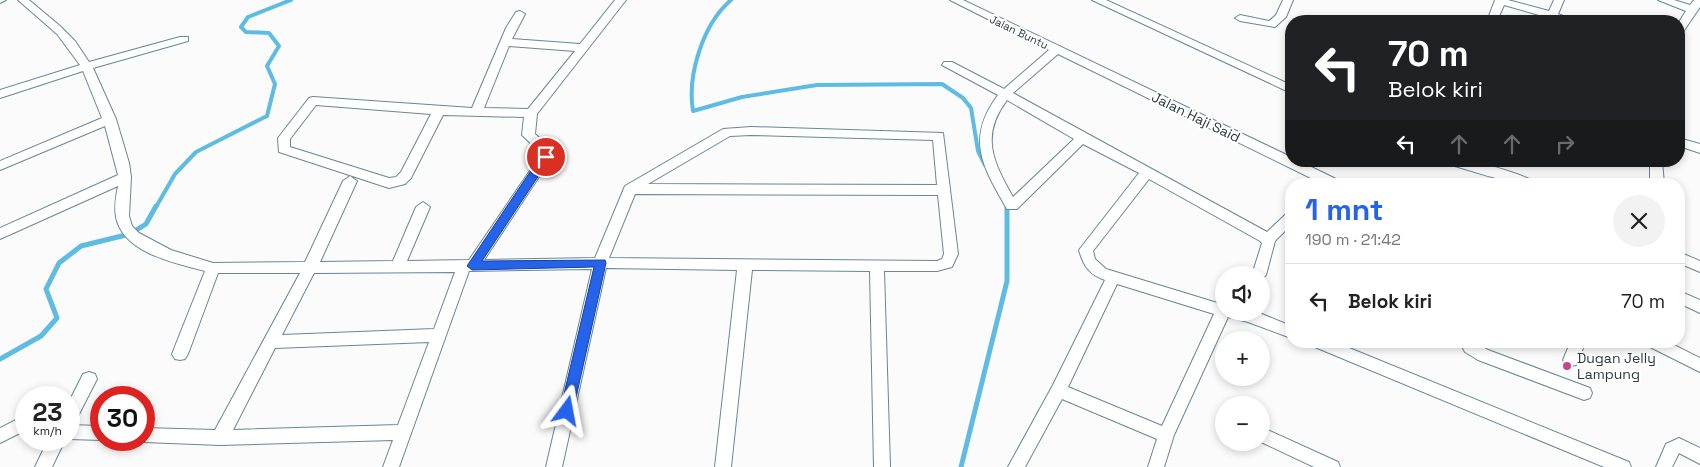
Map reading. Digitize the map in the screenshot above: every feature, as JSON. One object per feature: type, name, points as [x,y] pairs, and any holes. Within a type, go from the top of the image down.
[{"type":"street","points":[[23,0],[62,33],[86,66],[110,120],[125,177],[122,192],[122,216],[131,232],[185,262],[213,268],[600,263],[745,266],[937,266],[947,263],[951,254],[939,137],[936,135],[727,132],[630,189],[600,263],[554,467]]},
{"type":"street","points":[[391,467],[439,336],[468,266],[546,157],[547,152],[529,137],[526,130],[531,113],[621,0]]},
{"type":"street","name":"Jalan Buntu","points":[[955,0],[1056,50]]},
{"type":"street","points":[[1097,0],[1285,86]]},
{"type":"street","points":[[1240,18],[1271,25],[1281,17],[1288,0]]},
{"type":"street","points":[[1494,15],[1500,0],[1542,15]]},
{"type":"street","points":[[1552,15],[1559,0]]},
{"type":"street","points":[[1663,0],[1696,4],[1685,21]]},
{"type":"street","points":[[476,112],[507,42],[511,28],[520,14]]},
{"type":"street","points":[[0,94],[86,66],[184,39]]},
{"type":"street","points":[[507,42],[583,48]]},
{"type":"street","points":[[1056,50],[1005,94],[994,107],[986,122],[985,152],[996,178],[1012,206],[1082,138]]},
{"type":"street","name":"Jalan Haji Said","points":[[1056,50],[1285,160]]},
{"type":"street","points":[[948,65],[1005,94],[1268,240]]},
{"type":"street","points":[[439,111],[406,175],[396,182],[389,183],[283,149],[284,138],[313,101],[439,111],[531,113]]},
{"type":"street","points":[[0,166],[110,120]]},
{"type":"street","points":[[1685,144],[1700,149]]},
{"type":"street","name":"Jalan Haji Said","points":[[1300,167],[1323,178]]},
{"type":"street","points":[[1477,167],[1516,178]]},
{"type":"street","points":[[1147,172],[1086,250],[1086,256],[1094,268],[1113,278],[1215,308]]},
{"type":"street","points":[[0,234],[125,177]]},
{"type":"street","points":[[220,438],[310,267],[350,181]]},
{"type":"street","points":[[630,189],[944,190]]},
{"type":"street","points":[[398,266],[423,207]]},
{"type":"street","points":[[1262,266],[1268,240],[1285,224]]},
{"type":"street","points":[[1685,260],[1700,267]]},
{"type":"street","points":[[723,467],[745,266]]},
{"type":"street","points":[[877,266],[882,467]]},
{"type":"street","points":[[180,354],[213,268]]},
{"type":"street","points":[[1016,467],[1059,390],[1113,278]]},
{"type":"street","points":[[1685,300],[1700,307]]},
{"type":"street","points":[[1156,467],[1166,435],[1221,321]]},
{"type":"street","points":[[1266,321],[1285,329]]},
{"type":"street","points":[[271,342],[439,336]]},
{"type":"street","points":[[1332,348],[1623,467]]},
{"type":"street","points":[[1470,348],[1483,355],[1584,393]]},
{"type":"street","points":[[1571,360],[1575,348]]},
{"type":"street","points":[[1665,348],[1700,365]]},
{"type":"street","points":[[80,390],[89,379]]},
{"type":"street","points":[[1059,390],[1166,435]]},
{"type":"street","points":[[0,436],[15,428]]},
{"type":"street","points":[[155,435],[220,438],[403,432]]},
{"type":"street","points":[[1270,438],[1332,467]]},
{"type":"street","points":[[1664,467],[1672,449],[1679,445],[1700,456]]},
{"type":"street","points":[[43,467],[51,451]]},
{"type":"waterway","points":[[156,207],[175,174],[196,152],[267,116],[275,84],[267,66],[279,46],[269,33],[246,32],[241,27],[248,17],[291,0]]},
{"type":"waterway","points":[[731,0],[712,22],[699,51],[692,82],[693,111],[742,97],[817,85],[942,84],[963,98],[971,108],[978,151],[985,165]]},
{"type":"waterway","points":[[961,467],[1007,281],[1007,204]]},
{"type":"waterway","points":[[0,359],[41,336],[57,318],[46,289],[59,263],[81,246],[130,234],[146,224],[156,206]]},
{"type":"place","name":"Dugan Jelly Lampung","points":[[1567,366]]},
{"type":"route","points":[[546,157],[472,266],[600,263],[567,411]]}]
